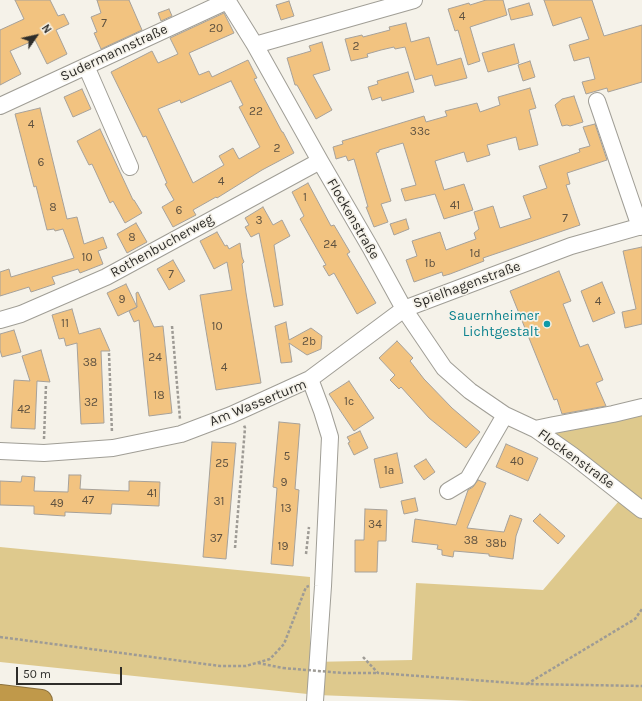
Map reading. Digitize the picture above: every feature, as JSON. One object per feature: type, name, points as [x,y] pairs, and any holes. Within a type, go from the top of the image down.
[{"type":"highway","points":[[0,696],[41,701]]},
{"type":"street","points":[[256,45],[414,0]]},
{"type":"street","name":"Flockenstraße","points":[[227,1],[256,45],[404,309],[444,368],[470,391],[505,415],[535,430],[572,455],[642,510]]},
{"type":"street","name":"Sudermannstraße","points":[[0,106],[227,1]]},
{"type":"street","points":[[86,66],[130,167]]},
{"type":"street","points":[[597,101],[641,227]]},
{"type":"street","name":"Rothenbucherweg","points":[[0,320],[21,314],[106,277],[320,161]]},
{"type":"street","name":"Spielhagenstraße","points":[[310,379],[404,309],[571,246],[641,227]]},
{"type":"street","name":"Am Wasserturm","points":[[0,451],[44,453],[113,448],[181,434],[240,411],[310,379],[322,410],[330,437],[323,586],[315,701]]},
{"type":"street","points":[[535,430],[642,407]]},
{"type":"street","points":[[448,491],[468,479],[505,415]]},
{"type":"path","points":[[172,326],[181,434]]},
{"type":"path","points":[[110,353],[113,448]]},
{"type":"path","points":[[44,453],[46,385]]},
{"type":"path","points":[[235,548],[245,428],[240,411]]},
{"type":"path","points":[[0,637],[220,666],[246,666],[270,659],[284,644],[306,587],[323,586]]},
{"type":"path","points":[[527,684],[635,619],[642,609]]},
{"type":"path","points":[[363,657],[378,673]]},
{"type":"path","points":[[256,663],[283,668],[343,673],[378,673],[527,684],[642,686]]},
{"type":"shaded area","points":[[642,412],[642,701],[473,701],[317,695],[0,662],[0,547],[310,577],[310,662],[412,660],[416,583],[543,590],[624,495],[550,432]]},
{"type":"building","points":[[15,0],[50,0],[58,16],[64,14],[69,24],[56,30],[67,54],[47,64],[35,40],[10,51],[21,74],[0,85],[0,30],[24,19]]},
{"type":"building","points":[[97,0],[129,0],[142,30],[101,49],[94,33],[97,32],[91,17],[101,13]]},
{"type":"building","points":[[486,0],[503,0],[507,15],[470,27],[480,61],[468,65],[458,30],[455,31],[448,9]]},
{"type":"building","points":[[544,0],[592,0],[604,36],[642,25],[642,82],[608,92],[607,88],[586,94],[582,82],[595,79],[589,57],[574,61],[569,45],[589,39],[581,17],[553,26]]},
{"type":"building","points":[[289,1],[294,16],[281,20],[276,5]]},
{"type":"building","points":[[529,3],[533,15],[511,20],[508,9]]},
{"type":"building","points":[[169,9],[172,16],[161,21],[158,13]]},
{"type":"building","points":[[224,13],[234,33],[189,53],[199,75],[209,71],[212,77],[248,60],[257,78],[254,79],[294,153],[262,170],[217,198],[216,197],[193,210],[196,215],[173,227],[162,207],[174,200],[165,184],[167,183],[146,136],[143,137],[111,72],[152,51],[158,63],[178,54],[170,38]],"holes":[[[231,81],[243,105],[239,107],[260,147],[239,159],[233,148],[219,156],[224,165],[193,183],[158,109],[180,100],[181,103]]]},
{"type":"building","points":[[406,23],[411,42],[429,37],[437,65],[461,58],[467,78],[435,86],[432,75],[415,80],[405,47],[395,49],[394,47],[381,50],[367,54],[368,57],[351,61],[345,39],[362,35],[363,37],[390,30],[389,27]]},
{"type":"building","points":[[322,42],[330,70],[313,75],[332,110],[316,119],[297,85],[295,85],[287,58],[311,51],[309,46]]},
{"type":"building","points":[[514,44],[519,63],[488,72],[482,53]]},
{"type":"building","points":[[530,61],[535,77],[523,81],[518,65]]},
{"type":"building","points":[[408,72],[414,92],[382,101],[381,97],[372,100],[368,87],[378,84],[377,81]]},
{"type":"building","points":[[530,88],[536,108],[529,110],[538,145],[519,150],[516,137],[487,145],[490,155],[467,162],[464,152],[435,161],[444,190],[464,184],[473,210],[444,219],[435,194],[405,201],[401,189],[416,185],[403,143],[379,150],[379,152],[376,153],[391,201],[381,204],[388,222],[374,227],[366,207],[368,207],[354,159],[348,161],[346,156],[336,159],[333,147],[343,144],[342,141],[424,116],[426,122],[447,116],[445,111],[477,103],[480,112],[500,105],[498,97]]},
{"type":"building","points":[[82,89],[91,109],[73,117],[64,97]]},
{"type":"building","points":[[574,96],[583,122],[570,126],[562,126],[555,105],[562,99]]},
{"type":"building","points":[[40,108],[67,219],[77,217],[84,244],[103,237],[107,248],[98,251],[103,264],[80,273],[78,269],[52,277],[55,284],[31,292],[29,287],[0,296],[0,272],[9,269],[11,277],[74,258],[63,229],[55,231],[54,229],[47,230],[15,114]]},
{"type":"building","points":[[595,124],[607,160],[567,173],[570,184],[566,185],[580,225],[483,258],[484,261],[450,274],[443,276],[442,272],[414,282],[406,260],[417,256],[412,241],[440,232],[446,250],[476,239],[474,233],[479,229],[474,212],[493,206],[500,228],[531,218],[523,196],[547,188],[539,166],[580,152],[579,149],[590,146],[583,127]]},
{"type":"building","points":[[100,129],[133,200],[142,213],[125,223],[113,201],[110,203],[92,164],[89,165],[77,141]]},
{"type":"building","points":[[308,183],[331,226],[334,225],[350,252],[347,254],[376,303],[357,314],[334,273],[329,276],[323,266],[326,265],[300,219],[304,216],[292,192]]},
{"type":"building","points":[[263,207],[273,225],[282,220],[290,236],[274,245],[283,305],[274,307],[259,233],[251,237],[245,227],[249,225],[245,218]]},
{"type":"building","points":[[406,219],[409,229],[394,235],[390,224]]},
{"type":"building","points":[[136,223],[147,242],[127,253],[117,234]]},
{"type":"building","points":[[217,232],[225,246],[227,245],[229,249],[240,243],[244,262],[242,264],[246,293],[261,383],[216,390],[200,295],[232,290],[227,262],[214,269],[200,241]]},
{"type":"building","points":[[642,247],[642,324],[625,328],[622,312],[636,309],[623,251]]},
{"type":"building","points":[[173,260],[185,281],[169,290],[157,269]]},
{"type":"building","name":"Sauernheimer Lichtgestalt","points":[[559,271],[571,301],[563,304],[580,347],[588,344],[603,380],[596,383],[606,406],[562,414],[557,399],[554,400],[510,291]]},
{"type":"building","points":[[602,282],[615,313],[593,322],[581,291]]},
{"type":"building","points":[[126,284],[137,307],[118,316],[107,293]]},
{"type":"building","points":[[138,292],[154,327],[163,326],[172,413],[149,416],[139,320],[134,322],[129,311],[137,307],[136,293]]},
{"type":"building","points":[[72,309],[79,334],[100,328],[110,351],[101,351],[104,423],[81,424],[77,343],[66,346],[64,338],[59,339],[52,315]]},
{"type":"building","points":[[286,322],[289,340],[311,328],[322,336],[321,349],[307,355],[289,343],[292,362],[281,363],[275,326]]},
{"type":"building","points":[[14,330],[21,352],[2,357],[0,350],[0,334]]},
{"type":"building","points":[[397,341],[413,358],[410,361],[424,379],[452,408],[480,432],[466,448],[429,418],[401,387],[399,389],[390,380],[395,375],[379,358]]},
{"type":"building","points":[[41,350],[50,382],[37,381],[35,429],[11,428],[14,380],[30,381],[22,356]]},
{"type":"building","points":[[349,381],[374,418],[354,431],[329,394]]},
{"type":"building","points":[[279,422],[300,424],[295,489],[299,490],[293,566],[271,564],[277,488],[273,487]]},
{"type":"building","points":[[360,431],[368,448],[354,455],[348,443],[350,442],[347,437]]},
{"type":"building","points":[[212,442],[236,443],[226,559],[203,557]]},
{"type":"building","points":[[506,444],[538,458],[528,481],[496,467]]},
{"type":"building","points":[[397,453],[403,483],[380,488],[374,459]]},
{"type":"building","points":[[426,459],[435,472],[424,480],[414,466]]},
{"type":"building","points":[[69,475],[81,475],[80,489],[129,491],[129,481],[160,482],[159,506],[112,504],[111,514],[65,512],[65,516],[34,514],[34,506],[0,505],[0,481],[21,482],[22,476],[35,477],[34,491],[68,492]]},
{"type":"building","points":[[478,480],[486,483],[467,528],[504,532],[510,515],[522,519],[516,536],[513,559],[489,556],[489,554],[454,551],[453,557],[442,555],[442,550],[437,549],[438,545],[412,542],[415,519],[456,525],[468,490],[473,487]]},
{"type":"building","points":[[415,498],[418,511],[404,514],[401,501]]},
{"type":"building","points":[[365,509],[387,510],[386,541],[378,541],[377,572],[355,572],[355,540],[364,540]]},
{"type":"building","points":[[540,514],[565,536],[558,544],[533,521]]},
{"type":"place","name":"Sauernheimer Lichtgestalt","points":[[547,324]]}]
